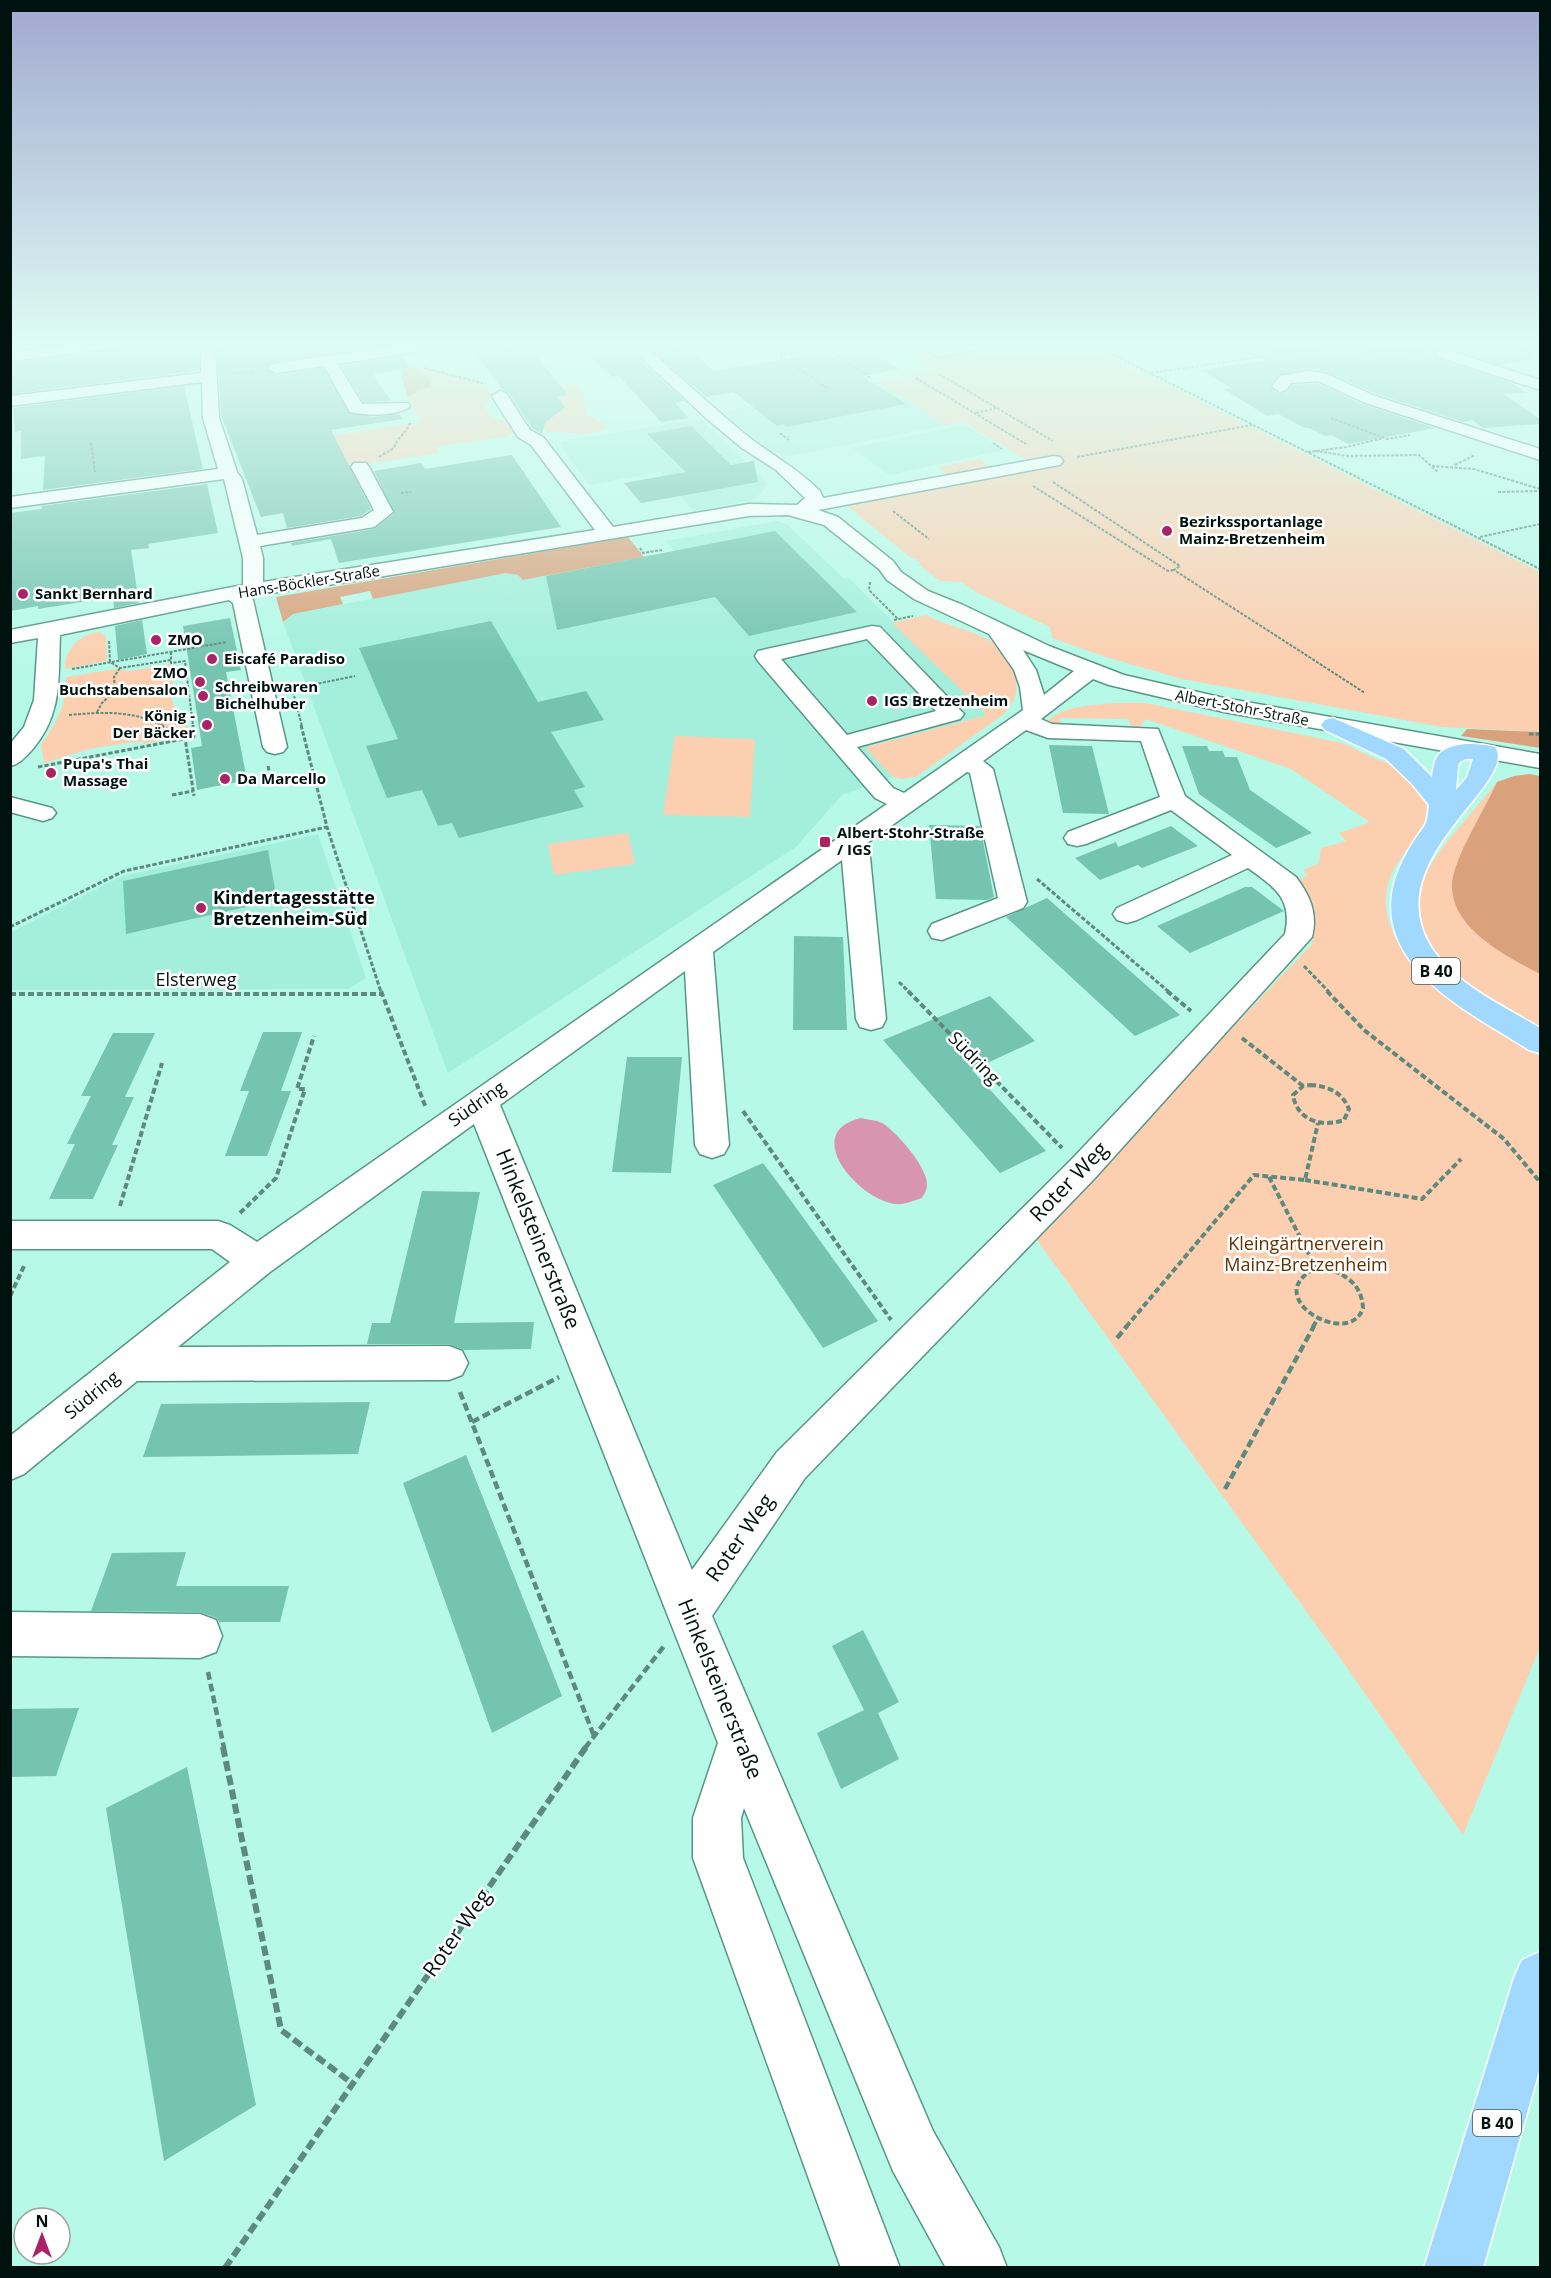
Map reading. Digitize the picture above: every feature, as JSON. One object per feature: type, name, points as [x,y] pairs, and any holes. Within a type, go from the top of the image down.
[{"type":"highway","points":[[1333,725],[1395,754],[1413,770],[1440,814]]},
{"type":"highway","name":"B 40","points":[[1440,814],[1481,775],[1487,761],[1486,752],[1462,752],[1449,758],[1440,814],[1405,887],[1406,923],[1420,952],[1451,985],[1468,998],[1535,1037]]},
{"type":"highway","name":"B 40","points":[[1453,2268],[1540,1978]]},
{"type":"street","points":[[222,452],[228,473],[233,479],[253,558],[235,594],[243,600],[275,747]]},
{"type":"street","points":[[546,452],[608,533]]},
{"type":"street","points":[[760,452],[782,466],[814,495],[814,500],[805,508]]},
{"type":"street","points":[[805,508],[1026,473],[1054,461]]},
{"type":"street","points":[[248,542],[367,523],[384,512],[360,467]]},
{"type":"street","points":[[10,503],[228,473]]},
{"type":"street","name":"Hans-Böckler-Straße","points":[[10,637],[235,594],[331,582],[348,576],[748,510],[805,508]]},
{"type":"street","name":"Albert-Stohr-Straße","points":[[805,508],[831,521],[886,565],[894,576],[914,590],[994,630],[1089,671],[1158,691],[1333,725],[1540,761]]},
{"type":"street","points":[[10,631],[127,614]]},
{"type":"street","points":[[994,630],[1020,660],[1027,672],[1036,712],[1048,731],[1150,734],[1174,800],[1286,883],[1292,890],[1299,902],[1301,914],[1290,945]]},
{"type":"street","points":[[10,759],[41,718],[47,702],[49,631]]},
{"type":"street","points":[[841,744],[952,714],[872,632],[765,656],[841,744],[884,793],[905,803]]},
{"type":"street","name":"Südring","points":[[10,1461],[257,1262],[698,948],[966,762],[1089,671]]},
{"type":"street","name":"Südring","points":[[1036,712],[1097,695],[1158,691]]},
{"type":"street","points":[[942,931],[1013,902],[981,769],[966,762]]},
{"type":"street","points":[[1077,838],[1174,800]]},
{"type":"street","points":[[10,804],[42,823],[10,824]]},
{"type":"street","points":[[840,848],[857,857],[871,1020]]},
{"type":"street","points":[[1127,914],[1250,857]]},
{"type":"street","name":"Roter Weg","points":[[688,1613],[791,1465],[1083,1170],[1290,945]]},
{"type":"street","points":[[698,948],[712,1145]]},
{"type":"street","name":"Hinkelsteinerstraße","points":[[482,1102],[741,1743],[913,2151],[978,2268]]},
{"type":"street","points":[[10,1235],[218,1235],[257,1262]]},
{"type":"street","points":[[131,1364],[449,1363]]},
{"type":"street","points":[[10,1634],[200,1636]]},
{"type":"street","points":[[741,1743],[717,1818],[718,1858],[871,2268]]},
{"type":"path","points":[[92,452],[98,491]]},
{"type":"path","points":[[360,467],[366,461],[385,452]]},
{"type":"path","points":[[1040,452],[1054,461],[1102,452]]},
{"type":"path","points":[[1309,452],[1540,569]]},
{"type":"path","points":[[1324,452],[1348,456],[1419,455],[1438,472]]},
{"type":"path","points":[[1455,465],[1478,453]]},
{"type":"path","points":[[1431,466],[1455,465],[1484,470],[1540,490]]},
{"type":"path","points":[[1026,473],[1180,566],[1168,571],[1026,473]]},
{"type":"path","points":[[1498,492],[1540,490]]},
{"type":"path","points":[[892,511],[930,539]]},
{"type":"path","points":[[1479,537],[1540,524]]},
{"type":"path","points":[[1174,570],[1365,693]]},
{"type":"path","points":[[871,581],[869,590],[898,619]]},
{"type":"path","points":[[48,673],[252,638]]},
{"type":"path","points":[[35,771],[35,767],[194,737],[185,661],[171,663],[171,652]]},
{"type":"path","points":[[110,662],[120,668],[171,660]]},
{"type":"path","points":[[97,712],[102,703],[115,691],[114,677],[120,668]]},
{"type":"path","points":[[355,676],[292,689],[327,827],[382,994],[435,1134]]},
{"type":"path","points":[[41,718],[97,712],[126,713],[146,717],[185,738]]},
{"type":"path","points":[[185,738],[194,796]]},
{"type":"path","points":[[172,795],[193,791]]},
{"type":"path","points":[[10,927],[124,871],[327,827]]},
{"type":"path","points":[[1001,850],[1216,1025],[1302,1086]]},
{"type":"path","points":[[1290,945],[1303,964],[1364,1030],[1504,1139],[1540,1182]]},
{"type":"path","name":"Südring","points":[[865,947],[1083,1170]]},
{"type":"path","name":"Elsterweg","points":[[10,994],[382,994]]},
{"type":"path","points":[[218,1235],[276,1178],[305,1089],[297,1089],[314,1036]]},
{"type":"path","points":[[111,1235],[162,1063]]},
{"type":"path","points":[[1318,1084],[1328,1087],[1336,1091],[1347,1103],[1349,1109],[1344,1120],[1329,1125],[1318,1123],[1302,1115],[1293,1102],[1293,1095],[1302,1086],[1318,1084]]},
{"type":"path","points":[[740,1107],[909,1345]]},
{"type":"path","points":[[1305,1180],[1318,1123]]},
{"type":"path","points":[[1117,1338],[1254,1175],[1305,1180],[1422,1199],[1461,1159]]},
{"type":"path","points":[[1269,1177],[1316,1268]]},
{"type":"path","points":[[1316,1268],[1326,1268],[1348,1277],[1356,1284],[1364,1302],[1363,1311],[1350,1322],[1340,1324],[1318,1318],[1308,1312],[1296,1293],[1299,1276],[1316,1268]]},
{"type":"path","points":[[1225,1489],[1318,1318]]},
{"type":"path","points":[[472,1422],[588,1362]]},
{"type":"path","points":[[449,1363],[594,1736]]},
{"type":"path","name":"Roter Weg","points":[[225,2268],[594,1736],[688,1613]]},
{"type":"path","points":[[200,1636],[281,2030],[352,2084]]},
{"type":"shaded area","points":[[565,452],[736,452],[765,480],[767,485],[752,500],[693,511],[660,472],[589,485]]},
{"type":"shaded area","points":[[777,452],[809,452],[785,457]]},
{"type":"shaded area","points":[[859,452],[993,452],[889,475]]},
{"type":"shaded area","points":[[777,521],[787,524],[843,578],[848,577],[987,715],[869,746],[867,750],[893,777],[842,795],[796,847],[448,1073],[283,622],[293,614],[506,573],[519,575],[523,580],[674,551],[666,541]]},
{"type":"shaded area","points":[[628,537],[644,557],[523,580],[518,575],[506,573],[373,599],[370,591],[340,597],[343,604],[293,614],[283,622],[276,597]]},
{"type":"shaded area","points":[[1467,729],[1540,732],[1540,748],[1461,736]]},
{"type":"shaded area","points":[[1530,774],[1540,776],[1540,974],[1509,957],[1477,934],[1464,921],[1456,905],[1452,888],[1459,858],[1497,782],[1514,776]]},
{"type":"shaded area","name":"Kindertagesstätte Bretzenheim-Süd","points":[[318,834],[366,978],[348,989],[11,990],[11,932],[122,876]]},
{"type":"shaded area","points":[[861,1118],[884,1124],[897,1135],[918,1161],[926,1178],[927,1187],[922,1198],[898,1204],[880,1199],[852,1178],[841,1164],[835,1150],[835,1137],[843,1126]]},
{"type":"green space","points":[[324,452],[439,453],[327,470]]},
{"type":"green space","name":"Bezirkssportanlage Mainz-Bretzenheim","points":[[1013,452],[1302,452],[1540,572],[1540,732],[1442,727],[1182,679],[1106,657],[1052,638],[1050,627],[978,593],[961,582],[940,581],[918,564],[921,563],[911,558],[845,504],[1039,468]]},
{"type":"green space","points":[[980,459],[992,468],[949,476],[938,467]]},
{"type":"green space","points":[[926,615],[980,636],[1003,651],[1011,662],[1016,677],[1016,692],[1011,706],[1004,714],[916,777],[901,779],[893,777],[867,750],[867,747],[987,715],[892,623]]},
{"type":"green space","points":[[99,632],[106,636],[107,661],[65,669],[67,655],[74,644],[92,633]]},
{"type":"green space","points":[[172,664],[174,678],[170,695],[179,718],[187,719],[189,735],[143,744],[143,741],[93,748],[44,763],[41,744],[63,705],[66,677],[116,669],[130,671]]},
{"type":"green space","name":"Kleingärtnerverein Mainz-Bretzenheim","points":[[1117,703],[1146,703],[1342,743],[1377,759],[1396,764],[1420,791],[1427,807],[1423,825],[1397,864],[1386,895],[1390,925],[1405,953],[1428,980],[1487,1024],[1540,1056],[1540,1647],[1463,1835],[1348,1669],[1034,1236],[1312,944],[1314,919],[1308,894],[1300,879],[1308,875],[1303,870],[1319,863],[1321,848],[1346,841],[1339,833],[1370,822],[1291,769],[1146,719],[1139,728],[1132,728],[1128,719],[1060,718],[1062,727],[1046,723],[1052,717],[1070,709]]},
{"type":"green space","points":[[675,736],[755,739],[750,817],[663,815]]},
{"type":"green space","points":[[1497,782],[1469,839],[1483,940],[1540,974],[1540,1026],[1498,1005],[1475,990],[1454,972],[1436,952],[1424,931],[1418,908],[1421,884],[1434,860]]},
{"type":"green space","points":[[628,833],[635,864],[554,875],[548,844]]},
{"type":"building","points":[[21,452],[199,452],[203,469],[43,490],[45,456],[21,459]]},
{"type":"building","points":[[236,452],[342,452],[371,509],[361,516],[287,528],[283,513],[261,517]]},
{"type":"building","points":[[666,452],[718,452],[731,465],[754,461],[758,482],[641,503],[624,483],[686,472]]},
{"type":"building","points":[[512,455],[561,527],[339,563],[331,539],[292,546],[291,543],[374,529],[394,514],[374,471],[421,463],[425,469]]},
{"type":"building","points":[[207,484],[218,533],[148,544],[149,548],[131,550],[139,603],[114,608],[113,597],[10,611],[10,513],[42,509],[42,506]]},
{"type":"building","points":[[775,531],[857,612],[749,636],[715,597],[557,630],[546,576]]},
{"type":"building","points":[[230,618],[241,670],[226,672],[247,780],[197,790],[191,748],[202,746],[183,626]]},
{"type":"building","points":[[142,620],[147,654],[118,660],[115,626]]},
{"type":"building","points":[[491,621],[538,702],[586,691],[604,720],[551,732],[585,787],[574,790],[584,807],[459,838],[452,823],[438,826],[422,790],[387,798],[366,746],[398,739],[359,648]]},
{"type":"building","points":[[1049,745],[1092,746],[1109,814],[1063,813]]},
{"type":"building","points":[[1182,746],[1207,746],[1209,751],[1223,751],[1225,757],[1237,757],[1250,790],[1312,833],[1276,848],[1199,794]]},
{"type":"building","points":[[929,825],[980,826],[994,897],[987,900],[936,899]]},
{"type":"building","points":[[1171,826],[1198,846],[1142,868],[1138,865],[1100,880],[1075,858],[1116,842],[1118,847]]},
{"type":"building","points":[[268,850],[277,900],[126,934],[123,881]]},
{"type":"building","points":[[1245,887],[1252,887],[1284,911],[1190,953],[1157,926]]},
{"type":"building","points":[[1047,898],[1180,1015],[1135,1036],[1006,917]]},
{"type":"building","points":[[794,936],[843,937],[847,1030],[793,1030]]},
{"type":"building","points":[[990,996],[1035,1041],[972,1070],[1046,1151],[1000,1173],[883,1040]]},
{"type":"building","points":[[263,1032],[302,1032],[281,1091],[291,1091],[267,1156],[225,1156],[249,1091],[240,1091]]},
{"type":"building","points":[[113,1033],[155,1033],[125,1097],[134,1097],[112,1145],[118,1145],[93,1199],[49,1199],[75,1144],[67,1144],[91,1096],[81,1096]]},
{"type":"building","points":[[627,1057],[682,1057],[671,1173],[612,1172]]},
{"type":"building","points":[[763,1163],[878,1321],[823,1348],[713,1185]]},
{"type":"building","points":[[422,1191],[480,1192],[454,1323],[534,1322],[531,1349],[464,1350],[449,1344],[367,1344],[372,1323],[390,1323]]},
{"type":"building","points":[[370,1402],[358,1454],[143,1457],[161,1404]]},
{"type":"building","points":[[466,1455],[562,1696],[492,1733],[403,1483]]},
{"type":"building","points":[[186,1552],[176,1586],[289,1586],[280,1622],[219,1622],[217,1618],[200,1612],[91,1611],[112,1553]]},
{"type":"building","points":[[863,1630],[899,1702],[878,1713],[899,1759],[841,1789],[817,1733],[864,1710],[832,1646]]},
{"type":"building","points":[[79,1708],[56,1776],[10,1777],[10,1709]]},
{"type":"building","points":[[187,1767],[256,2105],[164,2161],[106,1808]]},
{"type":"place","name":"Bezirkssportanlage Mainz-Bretzenheim","points":[[1167,531]]},
{"type":"place","name":"Sankt Bernhard","points":[[23,594]]},
{"type":"place","name":"ZMO","points":[[156,640]]},
{"type":"place","name":"Eiscafé Paradiso","points":[[212,659]]},
{"type":"place","name":"ZMO Buchstabensalon","points":[[200,682]]},
{"type":"place","name":"Schreibwaren Bichelhuber","points":[[203,696]]},
{"type":"place","name":"IGS Bretzenheim","points":[[872,701]]},
{"type":"place","name":"König - Der Bäcker","points":[[207,725]]},
{"type":"place","name":"Pupa's Thai Massage","points":[[51,773]]},
{"type":"place","name":"Da Marcello","points":[[225,779]]},
{"type":"place","name":"Albert-Stohr-Straße / IGS","points":[[825,842]]},
{"type":"place","name":"Kindertagesstätte Bretzenheim-Süd","points":[[201,908]]}]
